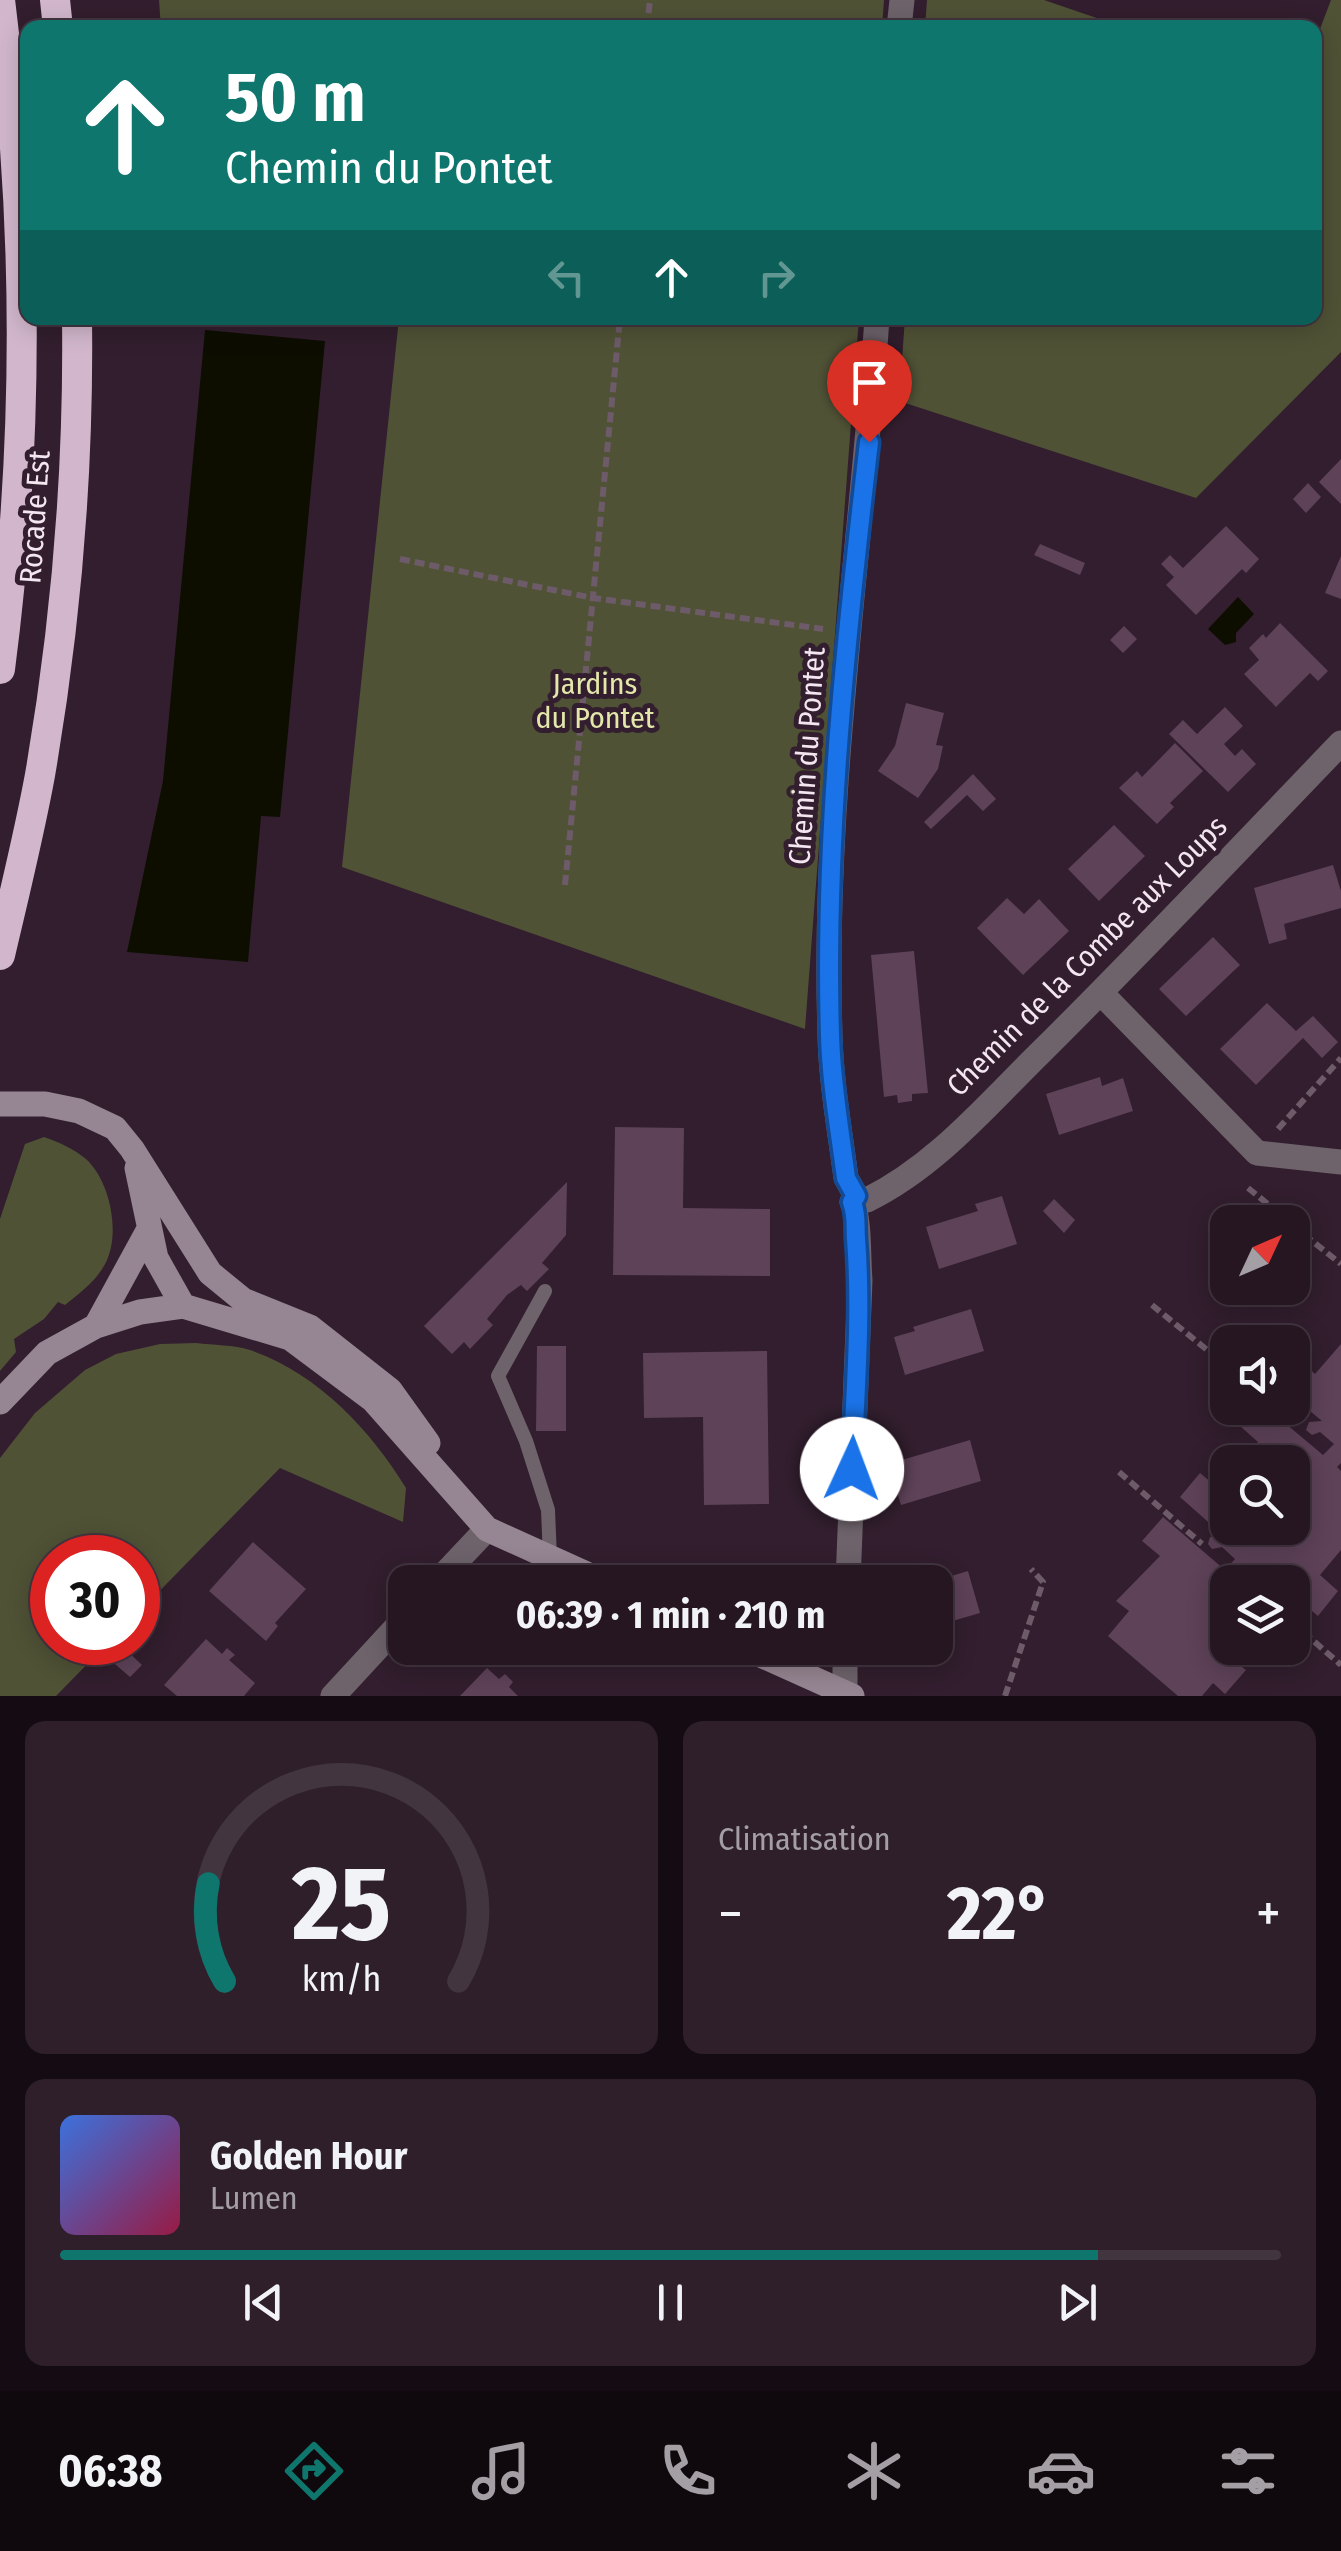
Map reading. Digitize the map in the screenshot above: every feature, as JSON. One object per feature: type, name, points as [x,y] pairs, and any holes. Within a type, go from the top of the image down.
[{"type":"highway","name":"Rocade Est","points":[[0,0],[13,95],[20,204]]},
{"type":"highway","name":"Rocade Est","points":[[0,668],[14,565],[23,394],[22,325]]},
{"type":"highway","name":"Rocade Est","points":[[0,955],[40,776],[69,565],[78,392],[77,325]]},
{"type":"main road","points":[[0,1104],[44,1104],[97,1118],[115,1128],[210,1273],[243,1300],[310,1326],[390,1390],[430,1445],[460,1500]]},
{"type":"main road","points":[[132,1149],[156,1258],[184,1306]]},
{"type":"main road","points":[[96,1326],[149,1230]]},
{"type":"main road","points":[[0,1402],[47,1353],[96,1326],[140,1312],[184,1306],[290,1338],[372,1400],[487,1529],[566,1565]]},
{"type":"main road","points":[[782,1665],[847,1695]]},
{"type":"street","name":"Chemin du Pontet","points":[[860,1202],[846,1178],[830,1038],[831,874],[847,632],[869,442],[877,325]]},
{"type":"street","name":"Chemin de la Combe aux Loups","points":[[860,1202],[912,1174],[944,1148],[1341,743]]},
{"type":"street","points":[[1100,993],[1257,1153],[1341,1162]]},
{"type":"street","points":[[849,1565],[860,1280],[855,1233],[860,1202]]},
{"type":"street","points":[[453,1565],[487,1529]]},
{"type":"street","points":[[333,1696],[388,1636]]},
{"type":"street","points":[[846,1665],[847,1695]]},
{"type":"lane","points":[[545,1291],[498,1376],[526,1441],[548,1510],[550,1558]]},
{"type":"path","points":[[566,885],[619,325]]},
{"type":"path","points":[[400,559],[593,598],[847,632]]},
{"type":"path","points":[[1257,1153],[1341,1058]]},
{"type":"path","points":[[1248,1188],[1268,1205]]},
{"type":"path","points":[[1310,1239],[1341,1264]]},
{"type":"path","points":[[1152,1305],[1210,1352]]},
{"type":"path","points":[[1118,1472],[1202,1544]]},
{"type":"path","points":[[1005,1696],[1043,1582],[1030,1570]]},
{"type":"path","points":[[1310,1638],[1341,1665]]},
{"type":"green space","points":[[159,0],[884,0],[883,20],[160,20]]},
{"type":"green space","points":[[927,0],[1044,0],[1103,20],[926,20]]},
{"type":"green space","points":[[1331,0],[1341,0],[1341,352],[1196,498],[899,401],[904,325],[1322,325],[1322,24]]},
{"type":"green space","name":"Jardins du Pontet","points":[[398,325],[858,325],[805,1029],[342,867]]},
{"type":"green space","points":[[44,1137],[76,1152],[94,1168],[110,1207],[111,1248],[89,1285],[65,1305],[58,1302],[44,1319],[14,1339],[16,1352],[0,1371],[0,1219],[25,1144]]},
{"type":"green space","points":[[160,1344],[244,1348],[274,1360],[319,1388],[358,1424],[406,1488],[403,1522],[280,1468],[160,1591],[160,1535],[30,1535],[30,1665],[86,1665],[56,1696],[0,1696],[0,1458],[35,1413],[85,1370],[116,1354]]},
{"type":"shaded area","points":[[205,330],[325,341],[280,817],[261,816],[248,962],[127,952],[163,781]]},
{"type":"shaded area","points":[[1238,597],[1254,614],[1236,633],[1236,642],[1225,645],[1208,629]]},
{"type":"building","points":[[1341,459],[1341,504],[1319,482]]},
{"type":"building","points":[[1308,483],[1321,497],[1306,513],[1293,499]]},
{"type":"building","points":[[1226,526],[1259,559],[1246,573],[1242,569],[1196,615],[1166,585],[1174,577],[1161,564],[1170,555],[1183,568]]},
{"type":"building","points":[[1040,544],[1085,563],[1080,575],[1034,555]]},
{"type":"building","points":[[1341,556],[1341,599],[1325,593]]},
{"type":"building","points":[[1280,623],[1328,671],[1318,681],[1310,673],[1276,707],[1244,674],[1259,660],[1249,648]]},
{"type":"building","points":[[1124,626],[1137,639],[1123,653],[1110,640]]},
{"type":"building","points":[[906,703],[944,713],[936,745],[943,746],[938,769],[918,798],[878,771],[895,746]]},
{"type":"building","points":[[1225,707],[1243,726],[1224,744],[1235,756],[1242,749],[1256,764],[1228,792],[1169,734],[1183,720],[1197,734]]},
{"type":"building","points":[[1175,743],[1203,771],[1170,803],[1174,807],[1157,824],[1119,788],[1137,771],[1142,777]]},
{"type":"building","points":[[973,774],[996,799],[983,811],[967,795],[931,829],[924,822]]},
{"type":"building","points":[[1114,825],[1145,856],[1099,901],[1068,869]]},
{"type":"building","points":[[1333,865],[1341,891],[1341,908],[1284,924],[1287,939],[1269,944],[1254,888]]},
{"type":"building","points":[[1007,898],[1024,914],[1039,899],[1069,931],[1023,975],[977,928]]},
{"type":"building","points":[[1213,937],[1240,965],[1186,1016],[1159,989]]},
{"type":"building","points":[[914,951],[928,1093],[912,1094],[912,1101],[898,1103],[897,1095],[884,1097],[871,955]]},
{"type":"building","points":[[1267,1003],[1296,1031],[1313,1016],[1338,1042],[1322,1058],[1303,1038],[1256,1085],[1220,1049]]},
{"type":"building","points":[[1100,1077],[1102,1086],[1123,1078],[1133,1111],[1059,1135],[1046,1094]]},
{"type":"building","points":[[615,1127],[684,1128],[683,1208],[770,1209],[770,1276],[613,1275]]},
{"type":"building","points":[[567,1182],[566,1235],[542,1263],[549,1269],[527,1291],[521,1285],[507,1295],[487,1319],[493,1325],[470,1349],[464,1342],[452,1354],[424,1326]]},
{"type":"building","points":[[1002,1196],[1017,1244],[939,1269],[926,1227],[978,1211],[975,1204]]},
{"type":"building","points":[[1054,1199],[1075,1220],[1064,1233],[1043,1211]]},
{"type":"building","points":[[971,1309],[984,1351],[905,1375],[894,1337]]},
{"type":"building","points":[[1341,1344],[1341,1463],[1337,1467],[1341,1471],[1341,1550],[1320,1575],[1338,1591],[1318,1616],[1310,1609],[1310,1565],[1230,1565],[1235,1559],[1222,1547],[1212,1549],[1208,1544],[1210,1537],[1210,1545],[1310,1545],[1310,1445],[1255,1445],[1258,1442],[1240,1426],[1287,1425],[1323,1455],[1334,1444],[1320,1432],[1312,1435],[1306,1430],[1310,1422],[1322,1421],[1310,1411],[1310,1370],[1315,1374]]},
{"type":"building","points":[[537,1346],[566,1346],[566,1431],[536,1431]]},
{"type":"building","points":[[767,1351],[769,1504],[704,1505],[703,1417],[644,1418],[643,1353]]},
{"type":"building","points":[[970,1440],[981,1481],[901,1505],[888,1464]]},
{"type":"building","points":[[1200,1473],[1210,1481],[1210,1524],[1180,1497]]},
{"type":"building","points":[[1163,1517],[1219,1565],[1210,1565],[1210,1665],[1244,1665],[1246,1670],[1225,1694],[1213,1683],[1202,1696],[1178,1696],[1108,1636],[1129,1611],[1116,1601],[1160,1556],[1142,1541]]},
{"type":"building","points":[[253,1542],[306,1589],[275,1623],[278,1626],[266,1641],[209,1591]]},
{"type":"building","points":[[968,1571],[980,1613],[953,1621],[953,1576]]},
{"type":"building","points":[[206,1639],[222,1654],[227,1648],[235,1655],[229,1660],[255,1683],[244,1696],[177,1696],[164,1685]]},
{"type":"building","points":[[116,1665],[142,1665],[130,1677]]},
{"type":"building","points":[[487,1668],[499,1679],[505,1674],[513,1682],[509,1687],[518,1696],[460,1696]]},
{"type":"route","points":[[852,1469],[860,1280],[857,1211],[852,1202],[856,1196],[846,1178],[830,1038],[831,874],[847,632],[869,442]]}]
